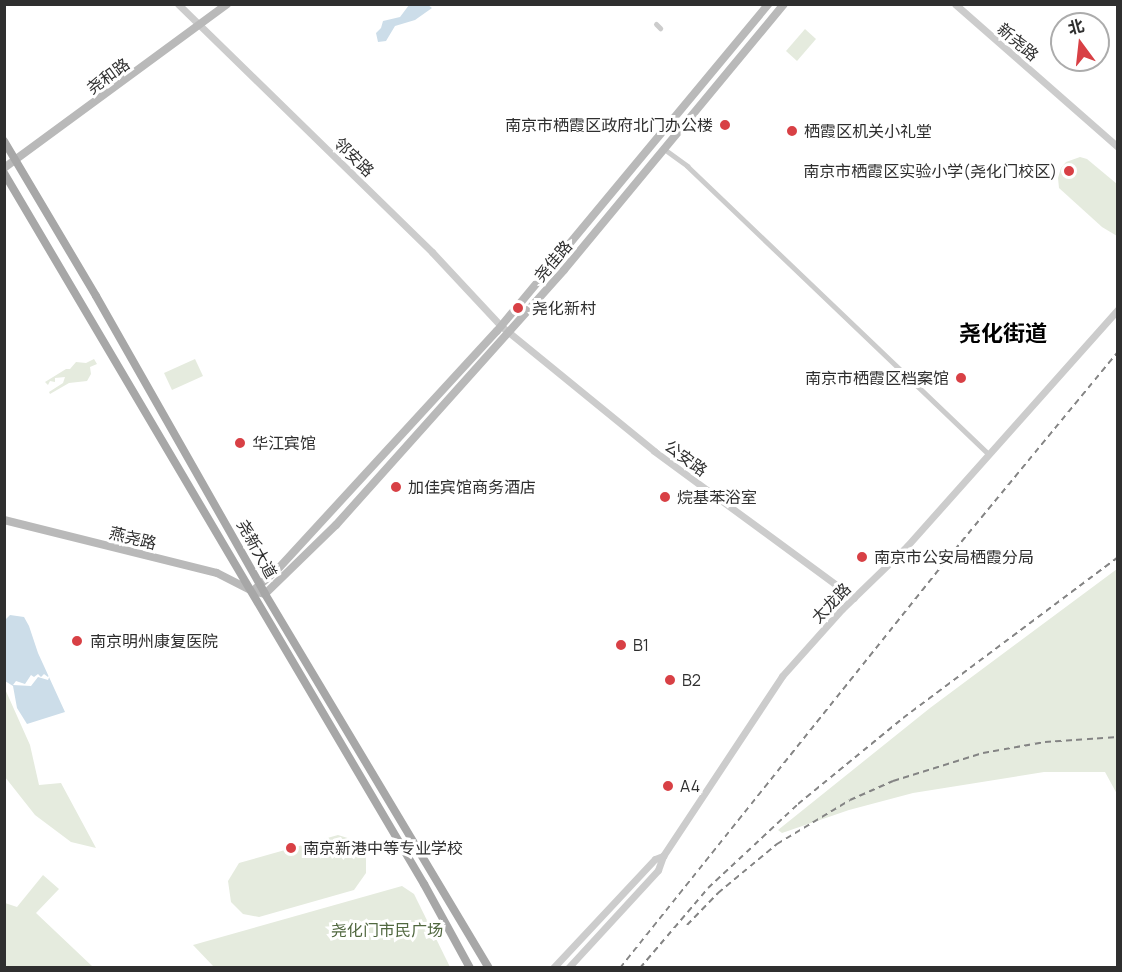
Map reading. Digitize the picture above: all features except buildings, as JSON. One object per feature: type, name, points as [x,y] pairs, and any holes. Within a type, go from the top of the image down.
[{"type":"main road","name":"尧和路","points":[[4,168],[227,4]]},
{"type":"main road","name":"尧佳路","points":[[252,591],[260,586],[501,326],[768,4]]},
{"type":"main road","name":"尧佳路","points":[[265,594],[336,525],[564,270],[784,4]]},
{"type":"main road","name":"尧新大道","points":[[4,141],[260,586],[489,968]]},
{"type":"main road","name":"尧新大道","points":[[4,172],[252,591],[470,968]]},
{"type":"main road","name":"燕尧路","points":[[4,520],[217,573],[252,591]]},
{"type":"main road","points":[[252,591],[265,594]]},
{"type":"street","name":"邻安路","points":[[178,4],[432,252],[508,332]]},
{"type":"street","name":"新尧路","points":[[955,4],[1118,147]]},
{"type":"street","points":[[664,149],[687,166],[988,454]]},
{"type":"street","name":"太龙路","points":[[568,968],[658,870],[663,856],[782,675],[854,598],[907,546],[1118,309]]},
{"type":"street","name":"公安路","points":[[508,332],[654,451],[854,598]]},
{"type":"street","name":"太龙路","points":[[553,968],[655,860],[663,856]]},
{"type":"green space","points":[[805,29],[816,39],[797,61],[786,51]]},
{"type":"green space","points":[[1080,157],[1087,159],[1117,184],[1117,236],[1102,227],[1059,188],[1058,178],[1061,168],[1066,162]]},
{"type":"green space","points":[[94,359],[97,364],[90,367],[91,374],[87,381],[69,383],[50,394],[49,392],[63,383],[65,377],[55,378],[55,382],[50,381],[48,385],[45,382],[66,369],[70,369],[76,362],[86,363]]},
{"type":"green space","points":[[195,359],[203,376],[172,390],[164,373]]},
{"type":"green space","points":[[1117,569],[1117,794],[1105,772],[1044,772],[913,793],[849,810],[782,833],[778,830],[930,708]]},
{"type":"green space","points":[[5,689],[30,745],[39,785],[61,783],[96,848],[71,842],[35,815],[5,777]]},
{"type":"green space","points":[[338,835],[354,840],[366,857],[366,873],[354,890],[259,917],[243,914],[231,902],[228,881],[239,863]]},
{"type":"green space","points":[[43,875],[59,889],[36,913],[93,967],[5,967],[5,903],[17,907]]},
{"type":"green space","name":"尧化门市民广场","points":[[402,886],[414,894],[450,967],[214,967],[193,945]]},
{"type":"water","points":[[409,5],[428,5],[432,8],[415,20],[395,26],[386,41],[378,42],[376,33],[383,21],[400,17]]},
{"type":"water","points":[[10,615],[24,617],[65,712],[27,724],[17,708],[13,686],[5,681],[4,621]]},
{"type":"pier","points":[[51,673],[48,680],[38,677],[31,686],[13,685],[16,681],[25,684],[31,675],[34,677],[38,674],[41,677],[44,674],[48,677]]},
{"type":"railway","points":[[620,968],[948,558],[1118,352]]},
{"type":"railway","points":[[640,968],[708,888],[798,804],[903,718],[1118,557]]},
{"type":"railway","points":[[687,925],[718,893],[777,844],[850,800],[893,781],[983,753],[1045,742],[1118,737]]},
{"type":"place","name":"南京市栖霞区政府北门办公楼","points":[[725,125]]},
{"type":"place","name":"栖霞区机关小礼堂","points":[[792,131]]},
{"type":"place","name":"南京市栖霞区实验小学(尧化门校区)","points":[[1069,171]]},
{"type":"place","name":"尧化新村","points":[[518,308]]},
{"type":"place","name":"南京市栖霞区档案馆","points":[[961,378]]},
{"type":"place","name":"华江宾馆","points":[[240,443]]},
{"type":"place","name":"加佳宾馆商务酒店","points":[[396,487]]},
{"type":"place","name":"烷基苯浴室","points":[[665,497]]},
{"type":"place","name":"南京市公安局栖霞分局","points":[[862,557]]},
{"type":"place","name":"南京明州康复医院","points":[[77,641]]},
{"type":"place","name":"B1","points":[[621,645]]},
{"type":"place","name":"B2","points":[[670,680]]},
{"type":"place","name":"A4","points":[[668,786]]},
{"type":"place","name":"南京新港中等专业学校","points":[[291,848]]},
{"type":"district","name":"尧化街道","points":[[1003,334]]}]
